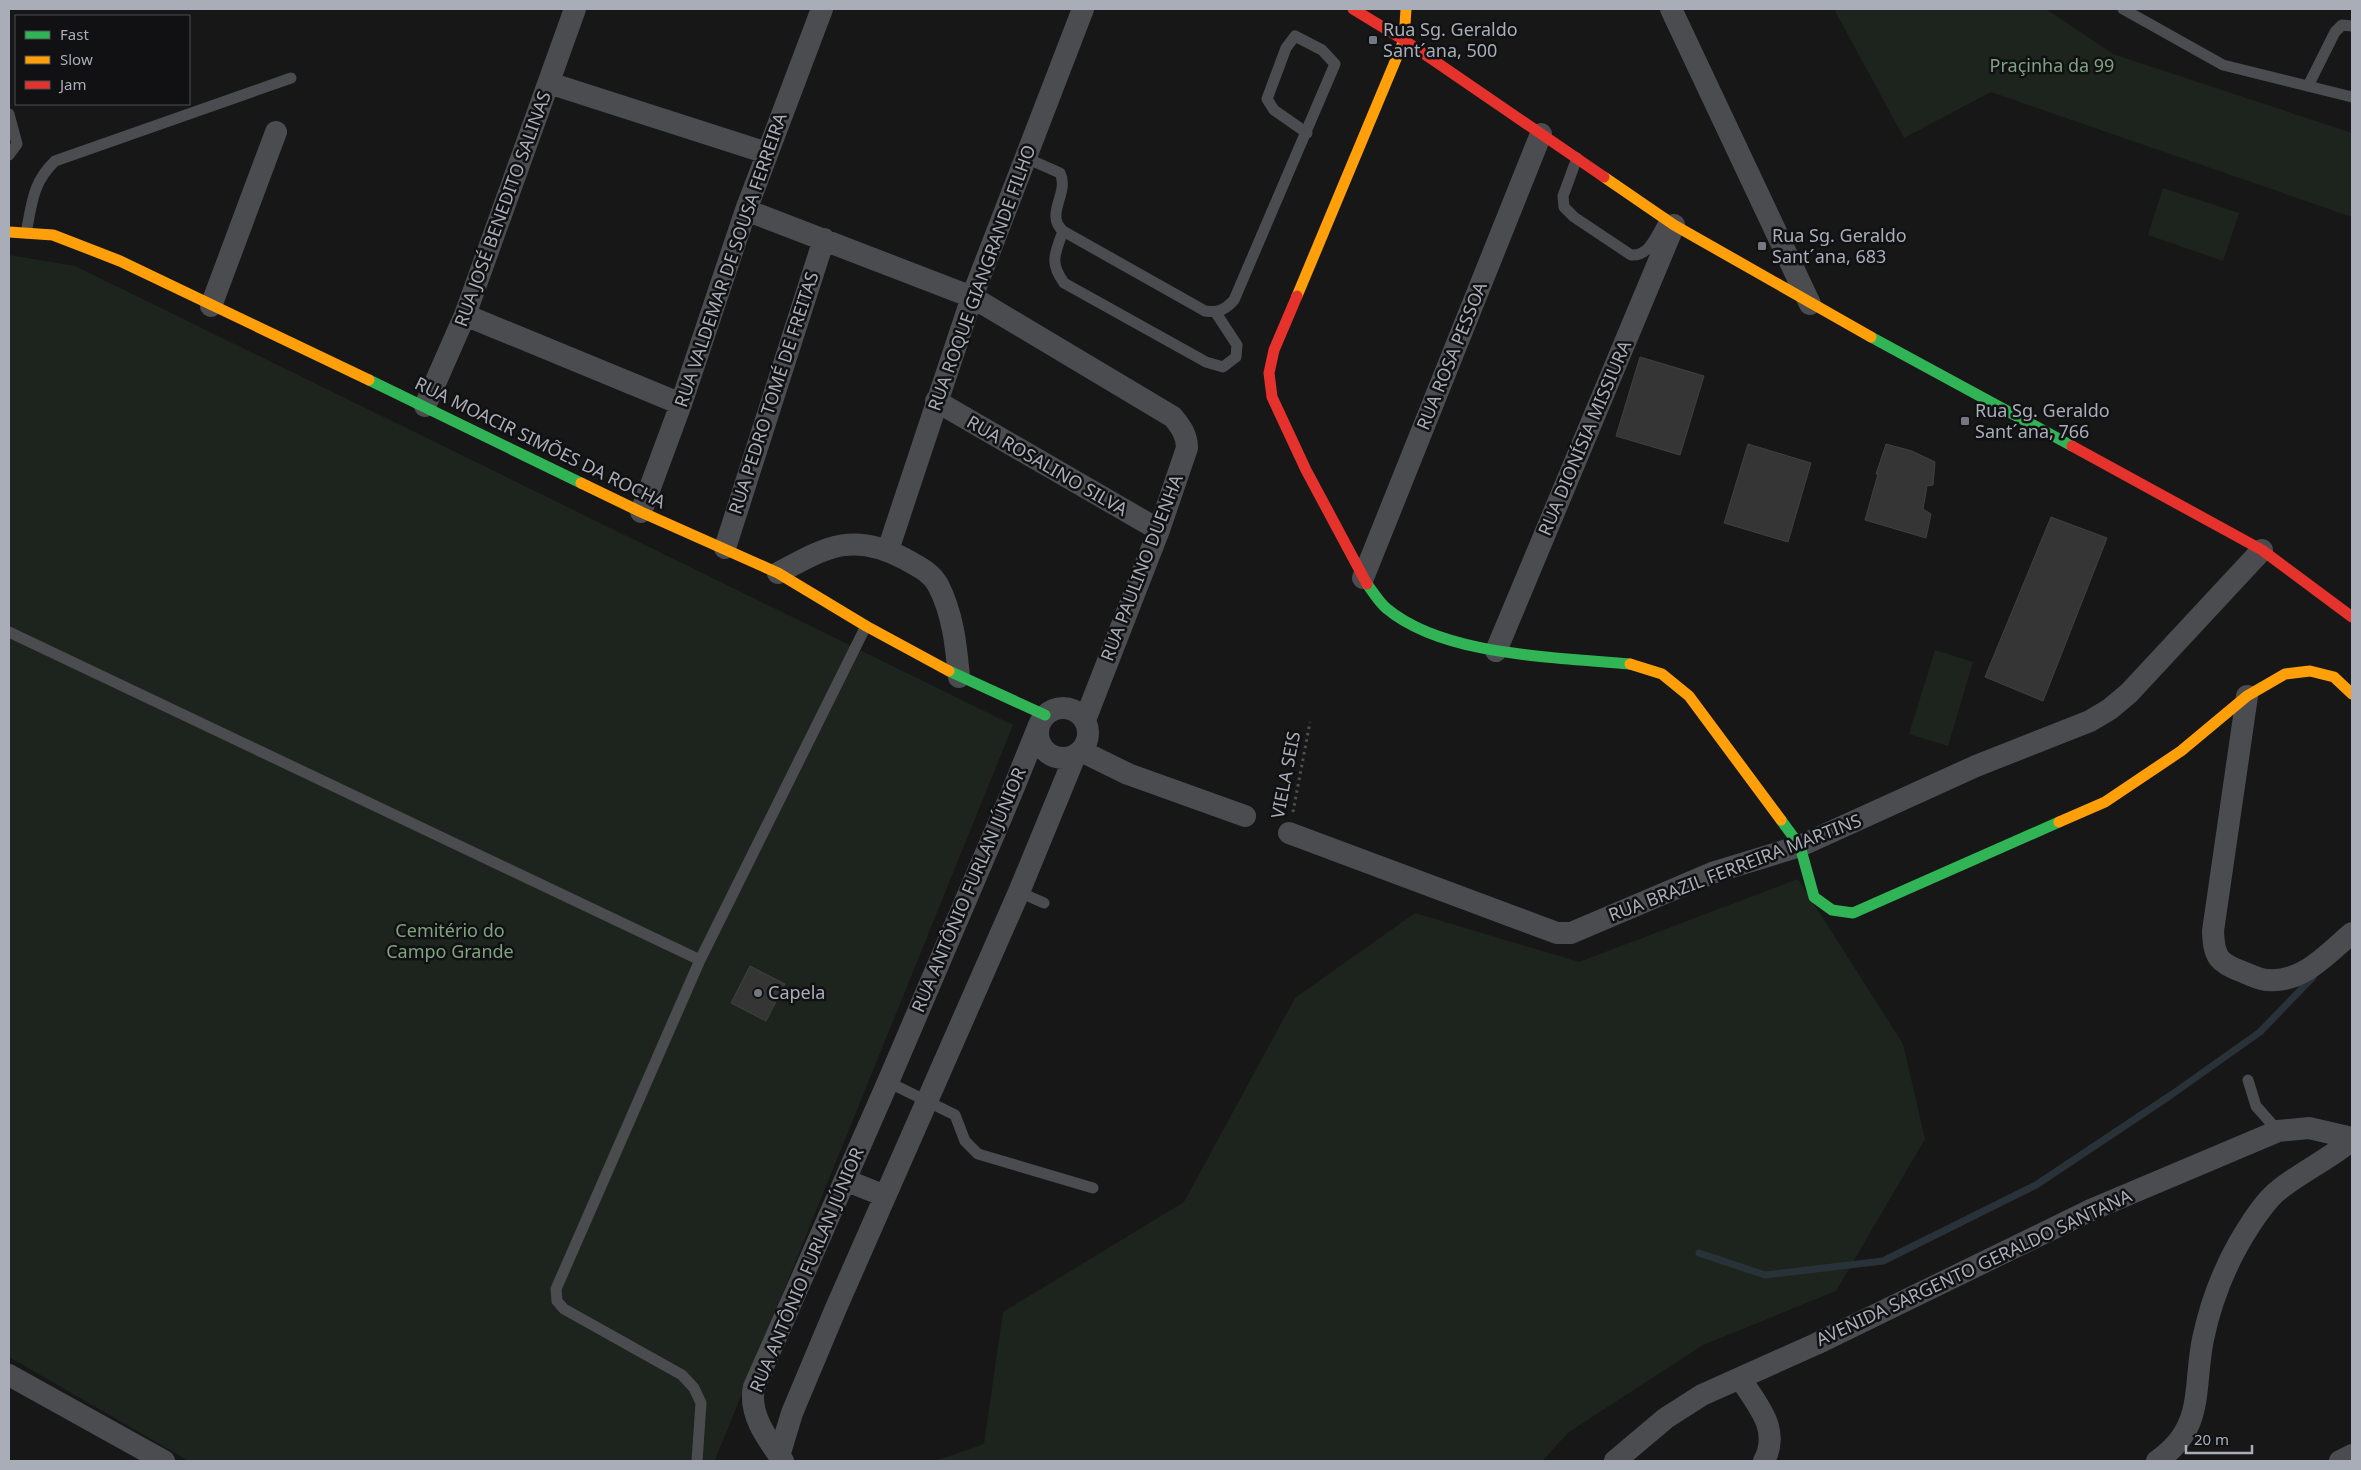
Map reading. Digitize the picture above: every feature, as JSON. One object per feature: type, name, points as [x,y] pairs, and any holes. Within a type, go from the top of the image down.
[{"type":"street","name":"RUA JOSÉ BENEDITO SALINAS","points":[[425,406],[465,315],[575,9]]},
{"type":"street","name":"RUA VALDEMAR DE SOUSA FERREIRA","points":[[641,512],[682,404],[746,210],[822,9]]},
{"type":"street","name":"RUA ROQUE GIANGRANDE FILHO","points":[[888,550],[972,297],[1083,9]]},
{"type":"street","points":[[1353,9],[1404,40],[1670,222],[1810,304],[2262,550],[2352,617]]},
{"type":"street","points":[[1406,9],[1404,40],[1274,350],[1269,373],[1272,397],[1306,470],[1363,578],[1385,607],[1403,620],[1430,634],[1496,651],[1635,664],[1662,674],[1689,696],[1800,846],[1814,897],[1832,910],[1853,913],[2105,802],[2181,751],[2248,696],[2285,674],[2310,671],[2334,677],[2352,694]]},
{"type":"street","points":[[1671,9],[1810,304]]},
{"type":"street","points":[[549,83],[767,154]]},
{"type":"street","points":[[212,306],[276,132]]},
{"type":"street","name":"RUA ROSA PESSOA","points":[[1363,578],[1541,134]]},
{"type":"street","points":[[746,210],[972,297]]},
{"type":"street","name":"RUA DIONÍSIA MISSIURA","points":[[1496,651],[1670,222]]},
{"type":"street","name":"RUA MOACIR SIMÕES DA ROCHA","points":[[9,232],[53,235],[120,261],[425,406],[641,512],[778,573],[866,626],[1042,720]]},
{"type":"street","name":"RUA PEDRO TOMÉ DE FREITAS","points":[[725,548],[824,239]]},
{"type":"street","name":"RUA PAULINO DUENHA","points":[[972,297],[1173,417],[1187,439],[1187,448],[1159,530],[1085,720]]},
{"type":"street","points":[[465,315],[682,404]]},
{"type":"street","name":"RUA ROSALINO SILVA","points":[[936,401],[1159,530]]},
{"type":"street","points":[[778,573],[818,551],[845,543],[888,550],[924,569],[937,583],[948,609],[955,637],[960,677]]},
{"type":"street","name":"RUA BRAZIL FERREIRA MARTINS","points":[[1289,833],[1564,935],[1571,934],[1669,890],[1800,846],[1976,766],[2090,721],[2110,710],[2195,625],[2262,550]]},
{"type":"street","points":[[2248,696],[2213,931],[2214,952],[2226,966],[2267,980],[2285,979],[2308,971],[2352,932]]},
{"type":"street","points":[[1078,754],[1087,742],[1088,731],[1085,720],[1076,712],[1066,709],[1055,710],[1042,720],[1038,740],[1046,753],[1060,759],[1078,754],[1245,816]]},
{"type":"street","name":"RUA ANTÔNIO FURLAN JÚNIOR","points":[[781,1458],[754,1415],[751,1400],[754,1387],[888,1082],[1042,720]]},
{"type":"street","name":"RUA ANTÔNIO FURLAN JÚNIOR","points":[[781,1458],[792,1413],[926,1100],[1078,754]]},
{"type":"street","name":"AVENIDA SARGENTO GERALDO SANTANA","points":[[1615,1461],[1666,1418],[1695,1399],[2091,1210],[2278,1131],[2309,1128],[2352,1139]]},
{"type":"street","points":[[2157,1461],[2167,1454],[2182,1437],[2193,1418],[2203,1339],[2216,1293],[2240,1241],[2279,1190],[2319,1165],[2352,1139]]},
{"type":"street","points":[[845,1180],[885,1196]]},
{"type":"street","points":[[9,1375],[164,1461]]},
{"type":"street","points":[[1740,1378],[1765,1417],[1772,1433],[1769,1453],[1764,1461]]},
{"type":"street","points":[[2340,1461],[2352,1455]]},
{"type":"lane","points":[[2123,9],[2224,65],[2352,97]]},
{"type":"lane","points":[[2308,86],[2335,32],[2342,25],[2352,26]]},
{"type":"lane","points":[[1026,158],[1055,169],[1063,178],[1064,186],[1054,218],[1057,226],[1063,231],[1205,310],[1216,312],[1227,308],[1234,300],[1307,133],[1335,64],[1322,50],[1295,36],[1286,48],[1267,99],[1274,110],[1307,133]]},
{"type":"lane","points":[[26,234],[35,188],[43,173],[55,161],[291,78]]},
{"type":"lane","points":[[9,114],[17,144],[9,155]]},
{"type":"lane","points":[[1577,158],[1563,196],[1564,207],[1574,217],[1631,255],[1639,256],[1646,251],[1670,222]]},
{"type":"lane","points":[[1063,231],[1054,259],[1056,271],[1064,283],[1206,362],[1223,367],[1236,357],[1237,345],[1216,312]]},
{"type":"lane","points":[[697,1461],[701,1404],[694,1388],[682,1375],[564,1309],[557,1301],[556,1289],[700,960],[866,626]]},
{"type":"lane","points":[[9,632],[700,960]]},
{"type":"lane","points":[[1019,892],[1044,903]]},
{"type":"lane","points":[[2248,1080],[2256,1106],[2278,1131]]},
{"type":"lane","points":[[888,1082],[955,1115],[965,1141],[978,1154],[1094,1188]]},
{"type":"path","name":"VIELA SEIS","points":[[1289,833],[1310,722]]},
{"type":"green space","name":"Praçinha da 99","points":[[1834,9],[2046,9],[2113,54],[2352,133],[2352,217],[1991,92],[1904,138]]},
{"type":"green space","points":[[2163,188],[2239,213],[2223,261],[2148,235]]},
{"type":"green space","name":"Cemitério do Campo Grande","points":[[9,255],[75,266],[1013,725],[715,1460],[717,1461],[189,1461],[9,1357]]},
{"type":"green space","points":[[1935,650],[1973,662],[1948,746],[1909,734]]},
{"type":"green space","points":[[1798,879],[1903,1044],[1925,1139],[1836,1291],[1703,1345],[1569,1432],[1542,1461],[935,1461],[984,1444],[1003,1312],[1184,1202],[1295,998],[1415,913],[1579,962]]},
{"type":"building","points":[[1640,357],[1704,376],[1680,455],[1616,436]]},
{"type":"building","points":[[1748,444],[1811,463],[1788,542],[1724,523]]},
{"type":"building","points":[[1886,444],[1912,451],[1935,462],[1933,485],[1927,486],[1923,509],[1931,514],[1926,538],[1865,520],[1878,474],[1876,474]]},
{"type":"building","points":[[2051,517],[2107,538],[2043,701],[1985,677]]},
{"type":"building","name":"Capela","points":[[750,966],[785,984],[766,1021],[731,1003]]},
{"type":"waterway","points":[[1699,1253],[1765,1275],[1883,1261],[2036,1185],[2171,1095],[2260,1032],[2313,977]]},
{"type":"traffic: fast","points":[[1871,337],[2072,446]]},
{"type":"traffic: fast","points":[[369,380],[581,483]]},
{"type":"traffic: fast","points":[[1367,584],[1386,608],[1410,624],[1438,636],[1503,652],[1630,664]]},
{"type":"traffic: fast","points":[[949,671],[1045,715]]},
{"type":"traffic: fast","points":[[1781,820],[1800,846],[1814,897],[1832,910],[1853,913],[2059,822]]},
{"type":"traffic: slow","points":[[1297,296],[1404,40],[1406,9]]},
{"type":"traffic: slow","points":[[1604,177],[1674,225],[1871,337]]},
{"type":"traffic: slow","points":[[9,232],[53,235],[120,261],[369,380]]},
{"type":"traffic: slow","points":[[581,483],[778,573],[866,626],[949,671]]},
{"type":"traffic: slow","points":[[1630,664],[1662,674],[1689,696],[1781,820]]},
{"type":"traffic: slow","points":[[2059,822],[2105,802],[2181,751],[2247,696],[2285,674],[2310,671],[2334,677],[2352,694]]},
{"type":"traffic: jam","points":[[1353,9],[1404,40],[1604,177]]},
{"type":"traffic: jam","points":[[1297,296],[1274,350],[1269,373],[1272,397],[1306,470],[1367,584]]},
{"type":"traffic: jam","points":[[2072,446],[2262,550],[2352,617]]},
{"type":"place","name":"Rua Sg. Geraldo Sant´ana, 500","points":[[1373,40]]},
{"type":"place","name":"Rua Sg. Geraldo Sant´ana, 683","points":[[1762,246]]},
{"type":"place","name":"Rua Sg. Geraldo Sant´ana, 766","points":[[1965,421]]},
{"type":"place","name":"Capela","points":[[758,993]]}]
